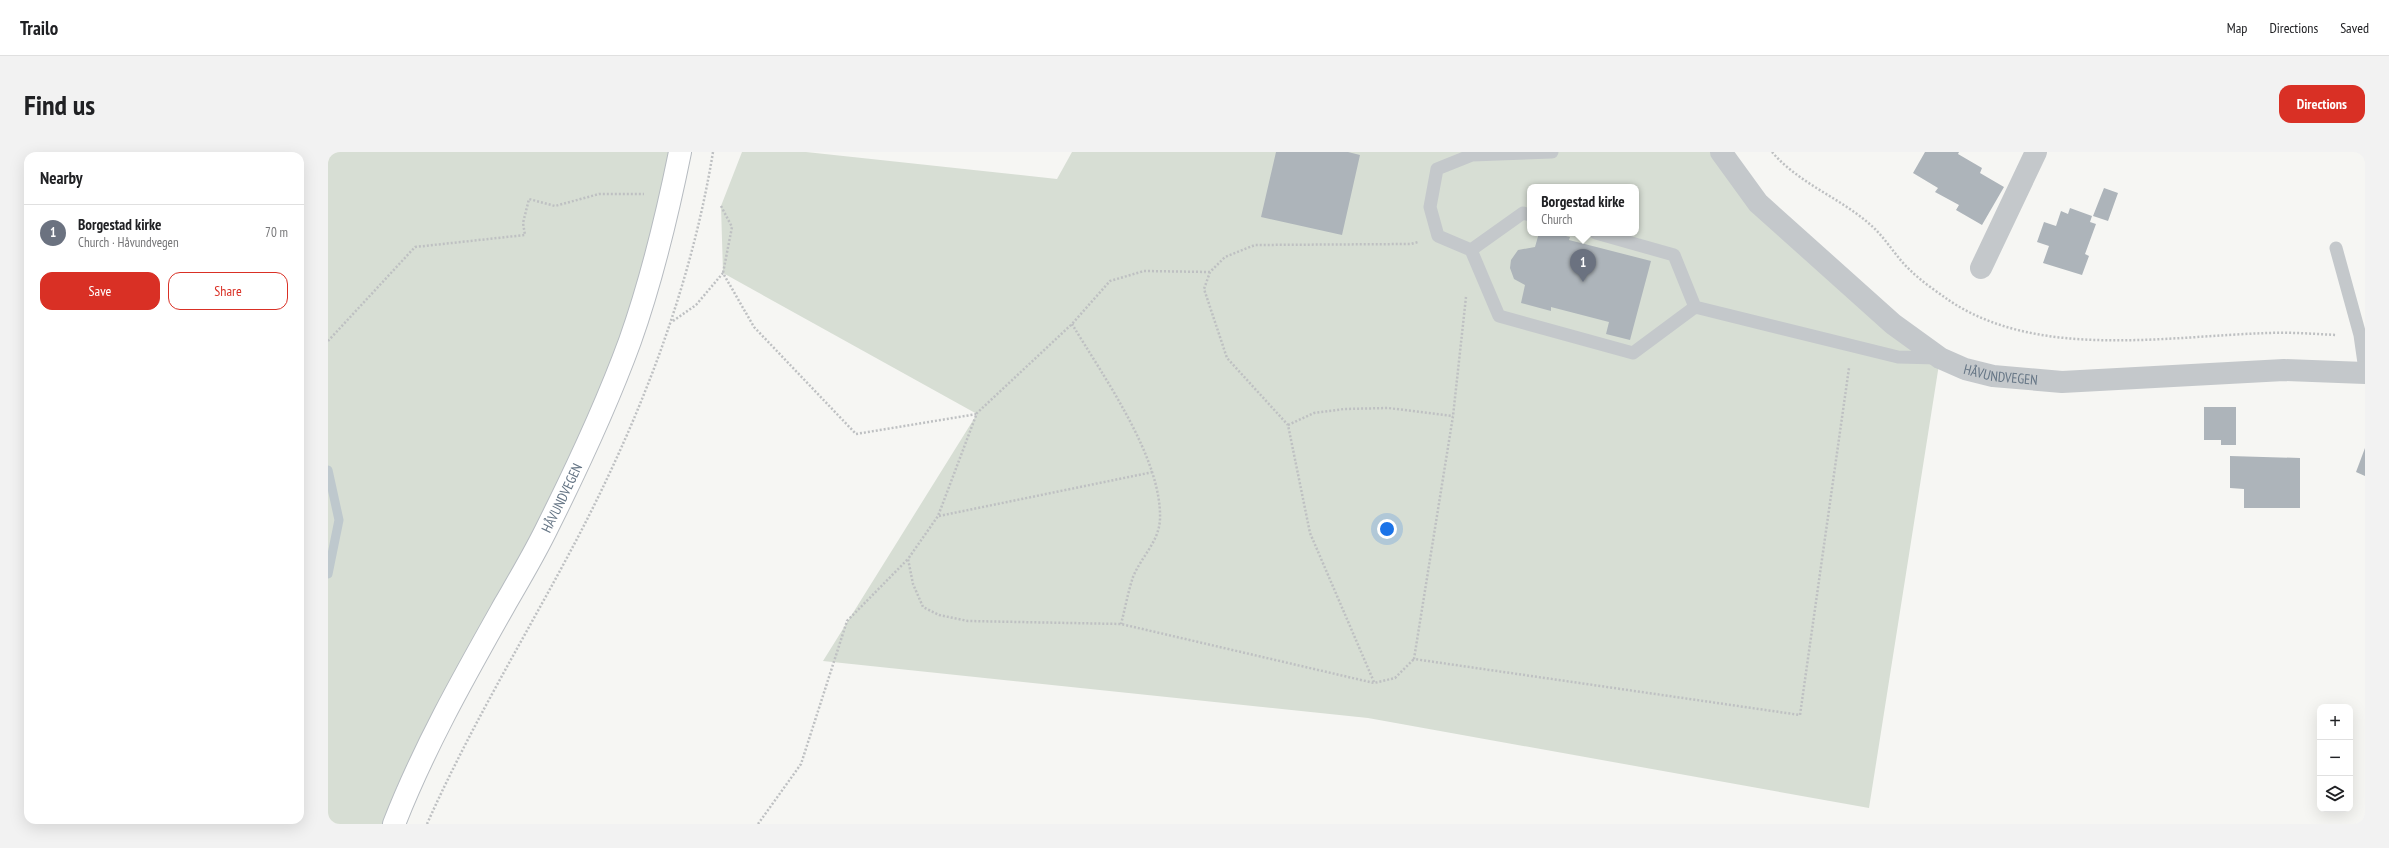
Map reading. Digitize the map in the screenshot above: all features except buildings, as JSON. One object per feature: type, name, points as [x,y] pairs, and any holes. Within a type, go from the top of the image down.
[{"type":"main road","name":"HÅVUNDVEGEN","points":[[394,824],[430,743],[466,674],[548,527],[605,404],[630,341],[650,279],[667,215],[680,152]]},
{"type":"street","name":"HÅVUNDVEGEN","points":[[1721,152],[1758,202],[1893,324],[1940,358],[1964,369],[1993,376],[2062,382],[2284,370],[2365,373]]},
{"type":"street","points":[[1981,268],[2036,152]]},
{"type":"lane","points":[[1552,152],[1472,155],[1437,169],[1430,207],[1438,236],[1471,250],[1499,316],[1633,353],[1695,307]]},
{"type":"lane","points":[[1471,250],[1523,212],[1527,213]]},
{"type":"lane","points":[[1607,236],[1674,255],[1695,307]]},
{"type":"lane","points":[[2336,248],[2360,335],[2365,370]]},
{"type":"lane","points":[[1695,307],[1898,357],[1940,358]]},
{"type":"path","points":[[1772,152],[1785,166],[1875,229],[1910,270],[1950,301],[1979,317],[2005,326],[2045,335],[2106,341],[2269,333],[2360,335]]},
{"type":"path","points":[[328,341],[415,247],[525,235],[523,223],[529,199],[555,206],[599,194],[650,194]]},
{"type":"path","points":[[672,322],[696,305],[723,273],[732,227],[721,206]]},
{"type":"path","points":[[1374,683],[1310,533],[1288,425],[1227,358],[1204,289],[1210,272],[1225,257],[1255,245],[1411,244],[1438,236]]},
{"type":"path","points":[[758,824],[801,764],[847,621],[908,559],[938,516],[977,414],[1072,324],[1110,281],[1144,271],[1210,272]]},
{"type":"path","points":[[723,273],[754,327],[856,434],[977,414]]},
{"type":"path","points":[[908,559],[913,584],[923,607],[939,615],[968,620],[1121,624],[1374,683],[1395,678],[1414,659],[1453,416],[1467,289]]},
{"type":"path","points":[[1072,324],[1138,436],[1153,472],[1160,520],[1155,540],[1134,577],[1121,624]]},
{"type":"path","points":[[1414,659],[1800,715],[1852,346]]},
{"type":"path","points":[[1288,425],[1314,413],[1344,409],[1388,408],[1453,416]]},
{"type":"path","points":[[938,516],[1153,472]]},
{"type":"shaded area","points":[[328,152],[676,152],[667,215],[579,459],[398,824],[328,824]]},
{"type":"shaded area","points":[[742,152],[806,152],[1057,179],[1072,152],[1721,152],[1758,203],[1940,358],[1869,808],[1368,718],[823,661],[977,414],[723,273],[721,206]]},
{"type":"waterway","points":[[328,470],[339,520],[328,574]]},
{"type":"place","name":"Borgestad kirke","points":[[1583,282]]}]
